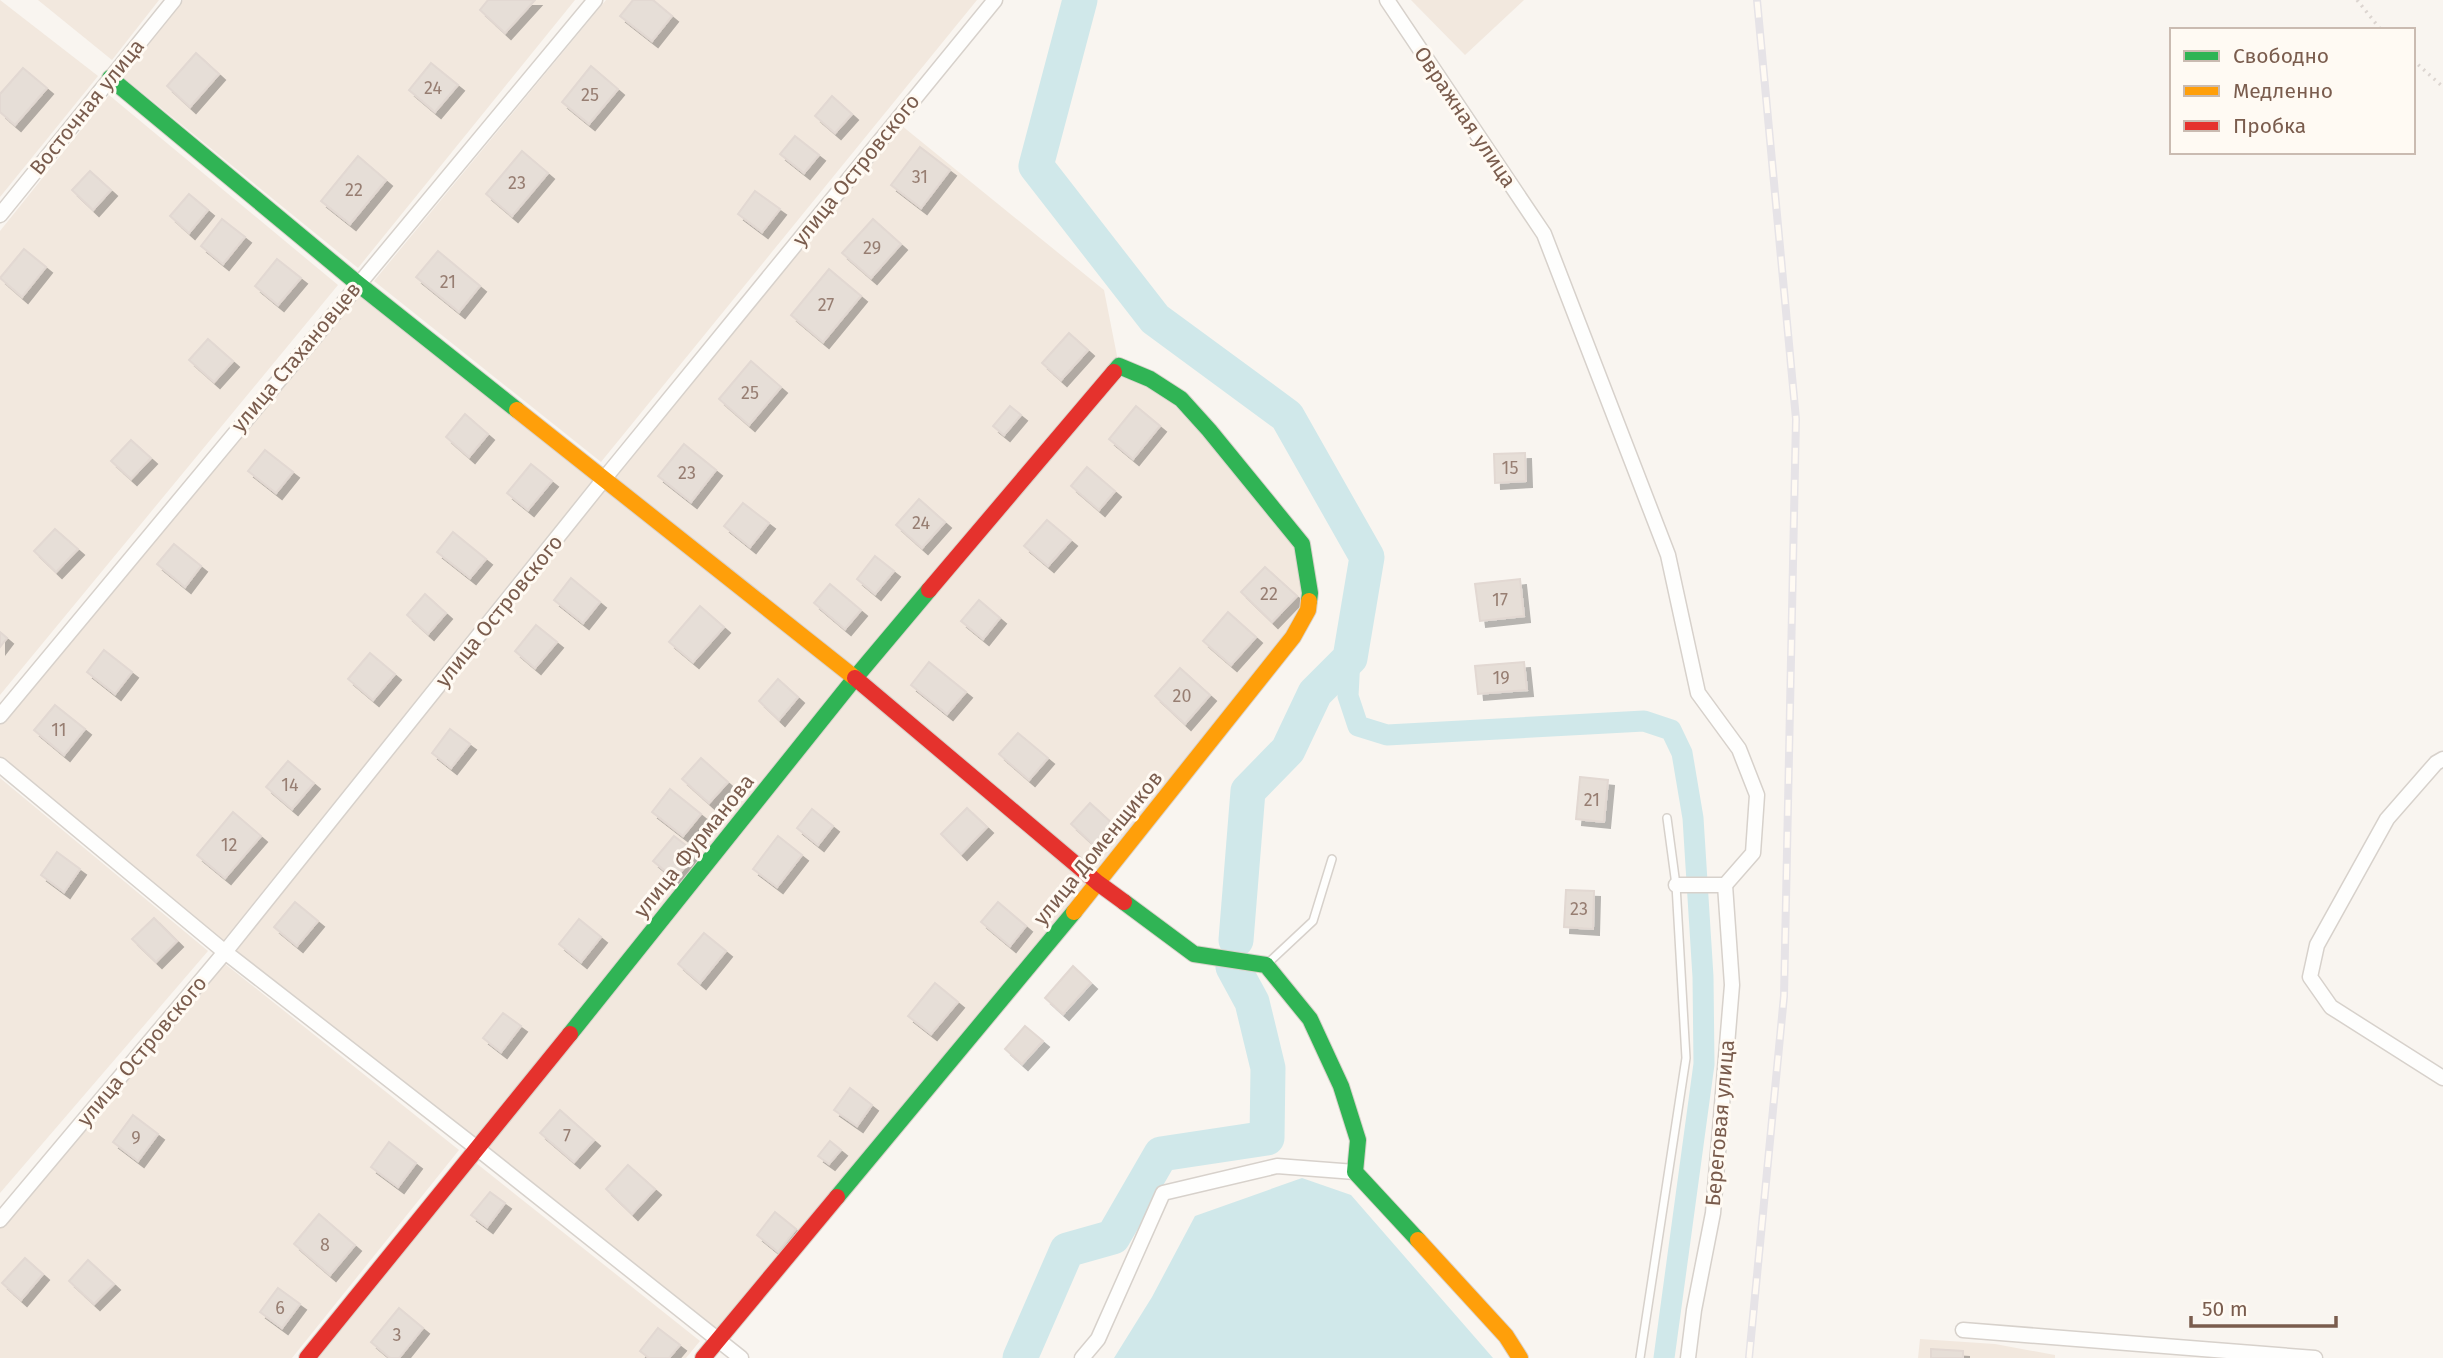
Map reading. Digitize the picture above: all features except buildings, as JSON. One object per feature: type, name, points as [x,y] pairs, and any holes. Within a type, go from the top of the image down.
[{"type":"street","name":"Восточная улица","points":[[0,215],[174,0]]},
{"type":"street","name":"улица Стахановцев","points":[[0,716],[357,283],[595,0]]},
{"type":"street","name":"улица Островского","points":[[0,1220],[225,952],[604,479],[995,0]]},
{"type":"street","name":"Овражная улица","points":[[1387,0],[1544,234],[1668,555],[1698,693],[1739,749],[1757,794],[1753,853],[1725,885]]},
{"type":"street","points":[[110,78],[357,283],[855,678],[1098,883],[1194,954],[1266,965],[1310,1019],[1341,1087],[1358,1140],[1354,1172]]},
{"type":"street","name":"улица Фурманова","points":[[307,1358],[855,678],[1119,366]]},
{"type":"street","name":"улица Доменщиков","points":[[703,1358],[1098,883],[1293,637],[1308,610],[1310,593],[1303,544],[1181,399],[1150,379],[1119,366]]},
{"type":"street","points":[[2443,759],[2436,763],[2387,819],[2317,945],[2309,977],[2331,1007],[2443,1078]]},
{"type":"street","points":[[0,765],[225,952],[741,1358]]},
{"type":"street","points":[[1676,885],[1725,885]]},
{"type":"street","name":"Береговая улица","points":[[1688,1358],[1694,1310],[1713,1213],[1732,985],[1725,885]]},
{"type":"street","points":[[1082,1358],[1098,1339],[1163,1193],[1278,1166],[1354,1172],[1506,1336],[1520,1358]]},
{"type":"street","points":[[1963,1330],[2315,1358]]},
{"type":"lane","points":[[1640,1358],[1685,1058],[1676,885],[1667,818]]},
{"type":"lane","points":[[1266,965],[1313,921],[1332,859]]},
{"type":"path","points":[[2357,0],[2379,28]]},
{"type":"path","points":[[2415,62],[2443,87]]},
{"type":"shaded area","points":[[0,0],[98,76],[0,197]]},
{"type":"shaded area","points":[[38,0],[159,0],[112,60]]},
{"type":"shaded area","points":[[183,0],[575,0],[358,268],[123,77]]},
{"type":"shaded area","points":[[606,0],[977,0],[601,462],[374,281]]},
{"type":"shaded area","points":[[1411,0],[1524,0],[1465,55]]},
{"type":"shaded area","points":[[109,95],[338,285],[0,695],[0,231]]},
{"type":"shaded area","points":[[896,121],[1104,290],[1119,366],[1150,379],[1302,544],[1308,610],[718,1339],[0,765],[0,716],[357,283],[604,478]]},
{"type":"shaded area","points":[[0,778],[208,951],[0,1193]]},
{"type":"shaded area","points":[[224,963],[459,1150],[292,1358],[0,1358],[0,1228]]},
{"type":"shaded area","points":[[476,1163],[700,1341],[686,1358],[315,1358]]},
{"type":"shaded area","points":[[1920,1339],[1995,1344],[2055,1355],[2055,1358],[1918,1358]]},
{"type":"water","points":[[1302,1178],[1351,1195],[1493,1358],[1114,1358],[1152,1297],[1195,1216]]},
{"type":"waterway","points":[[1080,0],[1036,166],[1155,319],[1287,416],[1367,557],[1350,658],[1315,693],[1288,750],[1248,791],[1236,940]]},
{"type":"waterway","points":[[1350,658],[1348,696],[1358,726],[1387,735],[1644,721],[1671,730],[1682,753],[1693,818],[1703,977],[1704,1064],[1664,1358]]},
{"type":"waterway","points":[[1020,1358],[1067,1250],[1113,1237],[1161,1154],[1267,1138],[1268,1068],[1252,1002],[1233,967]]},
{"type":"railway","points":[[1749,1358],[1784,996],[1796,419],[1757,0]]},
{"type":"traffic: fast","points":[[110,78],[357,283],[517,410]]},
{"type":"traffic: fast","points":[[1114,372],[1119,366],[1150,379],[1181,399],[1209,430],[1302,544],[1309,601]]},
{"type":"traffic: fast","points":[[570,1034],[855,678],[929,590]]},
{"type":"traffic: fast","points":[[1124,902],[1194,954],[1266,965],[1310,1019],[1341,1086],[1358,1140],[1355,1172],[1418,1240]]},
{"type":"traffic: fast","points":[[837,1197],[1074,912]]},
{"type":"traffic: slow","points":[[517,410],[855,678]]},
{"type":"traffic: slow","points":[[1074,912],[1293,637],[1308,610],[1309,601]]},
{"type":"traffic: slow","points":[[1418,1240],[1506,1336],[1520,1358]]},
{"type":"traffic: jam","points":[[929,590],[1114,372]]},
{"type":"traffic: jam","points":[[855,678],[1124,902]]},
{"type":"traffic: jam","points":[[307,1358],[570,1034]]},
{"type":"traffic: jam","points":[[703,1358],[837,1197]]}]
